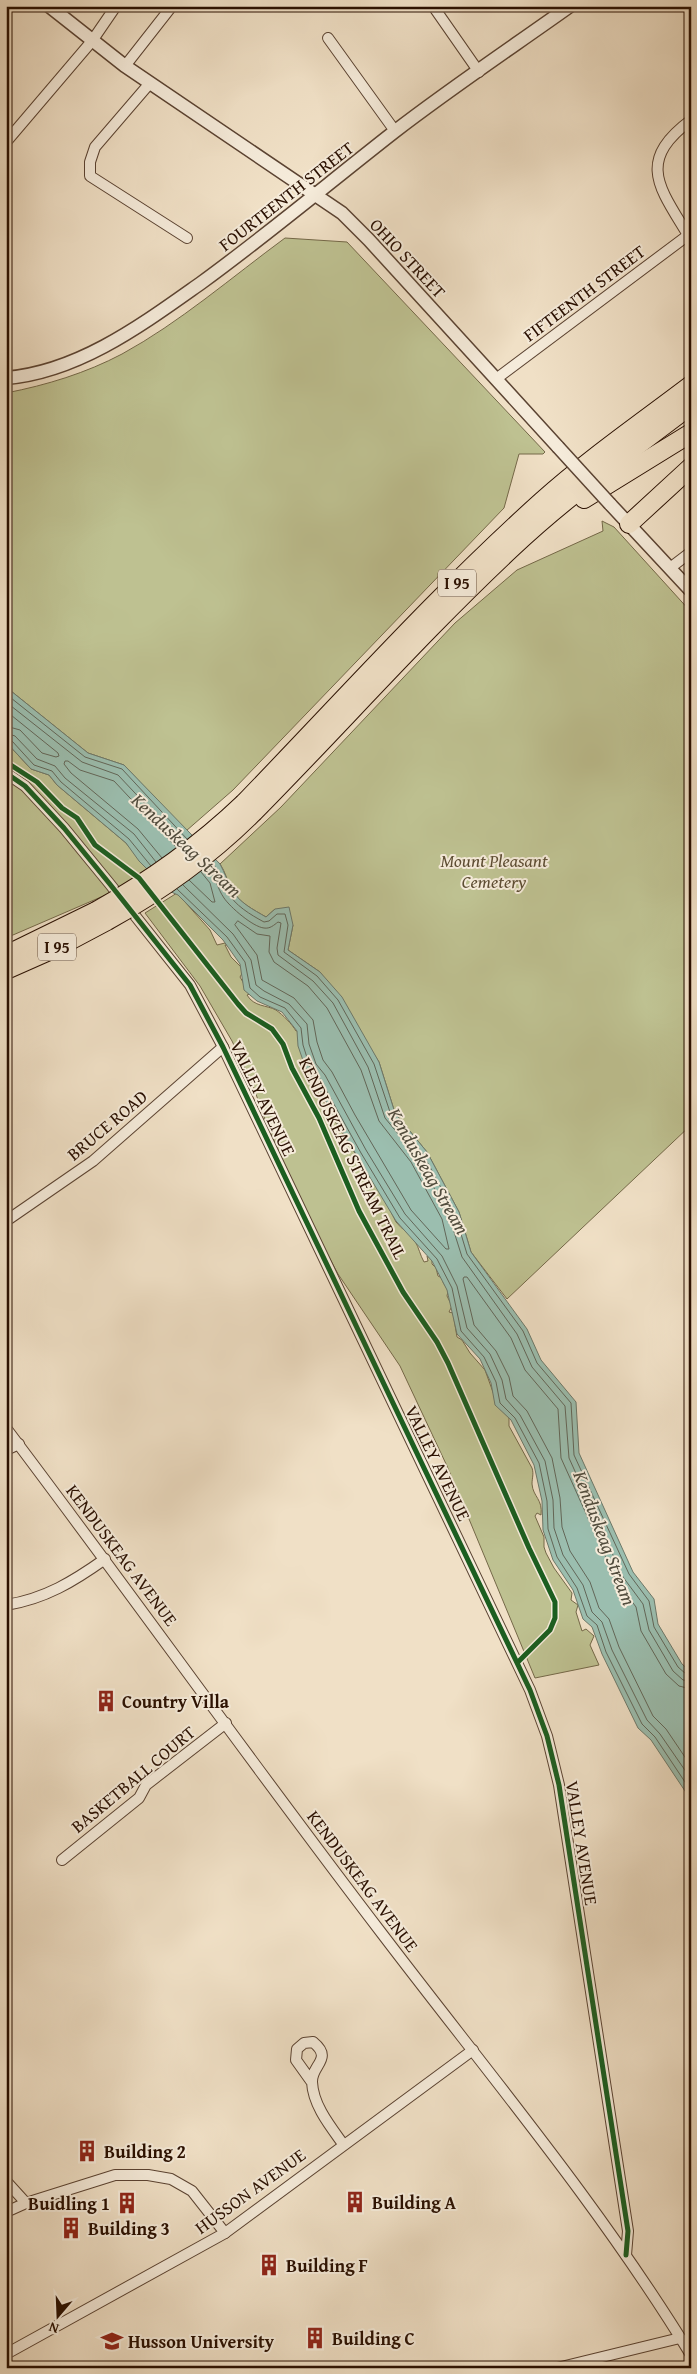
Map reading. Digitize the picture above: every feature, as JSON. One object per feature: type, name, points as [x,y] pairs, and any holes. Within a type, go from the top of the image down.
[{"type":"highway","points":[[613,444],[691,370]]},
{"type":"highway","name":"I 95","points":[[249,808],[479,560],[544,500],[613,444],[691,385]]},
{"type":"highway","name":"I 95","points":[[6,970],[58,947],[102,916],[139,886],[249,808],[477,582],[539,524],[691,405]]},
{"type":"highway","points":[[477,582],[571,507],[691,433]]},
{"type":"highway","points":[[629,524],[691,467]]},
{"type":"highway","name":"I 95","points":[[6,955],[102,916]]},
{"type":"street","name":"OHIO STREET","points":[[49,6],[125,66],[342,213],[369,240],[691,591]]},
{"type":"street","points":[[6,142],[92,41],[116,6]]},
{"type":"street","points":[[125,66],[172,6]]},
{"type":"street","points":[[433,6],[479,72]]},
{"type":"street","name":"FOURTEENTH STREET","points":[[6,378],[44,371],[102,349],[169,306],[318,195],[395,131],[570,6]]},
{"type":"street","points":[[328,38],[395,131]]},
{"type":"street","points":[[150,83],[95,147],[90,162],[90,176],[187,238]]},
{"type":"street","points":[[689,234],[665,197],[660,185],[657,163],[665,142],[691,120]]},
{"type":"street","name":"FIFTEENTH STREET","points":[[496,379],[689,234]]},
{"type":"street","points":[[670,568],[691,552]]},
{"type":"street","name":"VALLEY AVENUE","points":[[6,773],[25,786],[64,828],[190,985],[223,1047],[518,1662],[547,1736],[557,1772],[628,2231],[626,2255]]},
{"type":"street","name":"BRUCE ROAD","points":[[6,1221],[93,1161],[223,1047]]},
{"type":"street","name":"KENDUSKEAG AVENUE","points":[[6,1428],[371,1920],[527,2118],[626,2255],[691,2355]]},
{"type":"street","points":[[6,1450],[18,1444]]},
{"type":"street","points":[[6,1604],[32,1600],[50,1593],[70,1583],[105,1559]]},
{"type":"street","name":"BASKETBALL COURT","points":[[62,1860],[139,1798],[146,1785],[226,1723]]},
{"type":"street","name":"HUSSON AVENUE","points":[[6,2354],[226,2233],[343,2144],[473,2050]]},
{"type":"street","points":[[312,2081],[316,2100],[327,2122],[343,2144]]},
{"type":"street","points":[[6,2212],[26,2203],[116,2175],[156,2176],[171,2179],[192,2191],[226,2233]]},
{"type":"street","points":[[6,2181],[26,2203]]},
{"type":"street","points":[[562,2367],[680,2338]]},
{"type":"green space","points":[[285,238],[347,242],[545,452],[543,454],[519,454],[504,508],[233,790],[186,831],[124,765],[88,753],[6,687],[6,393],[66,378],[122,354],[185,314]]},
{"type":"green space","name":"Mount Pleasant Cemetery","points":[[602,521],[614,527],[691,612],[691,1125],[507,1299],[471,1252],[459,1212],[427,1152],[395,1113],[379,1062],[320,972],[288,950],[293,925],[275,909],[266,917],[242,902],[232,890],[220,864],[281,807],[455,623],[517,570],[603,531]]},
{"type":"green space","points":[[6,742],[31,769],[49,775],[57,785],[126,843],[148,870],[108,894],[6,938]]},
{"type":"green space","points":[[177,893],[210,930],[217,945],[225,943],[227,945],[225,945],[231,957],[244,970],[240,977],[250,994],[247,995],[250,999],[257,1004],[276,1010],[296,1031],[300,1030],[311,1076],[317,1091],[384,1197],[396,1222],[415,1241],[424,1262],[428,1261],[427,1256],[432,1259],[432,1264],[436,1268],[438,1276],[444,1279],[443,1282],[448,1291],[447,1296],[452,1306],[449,1312],[453,1313],[457,1337],[462,1340],[470,1353],[485,1370],[498,1406],[509,1418],[509,1426],[532,1468],[532,1484],[541,1505],[541,1515],[537,1513],[535,1516],[544,1537],[546,1553],[572,1593],[571,1600],[578,1605],[576,1612],[582,1631],[586,1629],[594,1636],[590,1645],[599,1665],[535,1678],[447,1466],[400,1366],[338,1274],[307,1216],[267,1125],[252,1083],[232,1041],[200,986],[145,913]]},
{"type":"water","name":"Kenduskeag Stream","points":[[6,687],[88,753],[124,765],[220,864],[235,894],[247,905],[266,917],[275,909],[289,907],[293,925],[288,950],[320,972],[342,997],[379,1062],[395,1113],[427,1152],[459,1212],[471,1252],[527,1329],[541,1360],[576,1402],[579,1453],[633,1572],[654,1599],[658,1624],[682,1664],[691,1672],[691,1800],[651,1740],[638,1728],[602,1654],[592,1627],[583,1619],[573,1590],[553,1560],[543,1530],[542,1501],[534,1465],[511,1420],[495,1405],[491,1383],[480,1359],[457,1334],[447,1290],[432,1261],[396,1221],[338,1124],[315,1081],[306,1069],[298,1046],[297,1031],[282,1012],[257,1001],[244,990],[240,964],[223,940],[178,895],[169,891],[139,861],[126,843],[57,785],[49,775],[31,769],[6,742]]},
{"type":"cycle path","name":"KENDUSKEAG STREAM TRAIL","points":[[6,762],[37,782],[62,808],[77,818],[95,845],[139,878],[238,1004],[246,1013],[272,1029],[283,1044],[292,1068],[319,1118],[359,1211],[403,1292],[437,1342],[448,1363],[529,1548],[555,1602],[555,1618],[550,1630],[518,1662]]},
{"type":"cycle path","points":[[6,773],[25,786],[64,828],[190,985],[223,1047],[530,1690],[547,1736],[559,1785],[628,2231],[626,2255]]},
{"type":"place","name":"Country Villa","points":[[106,1701]]},
{"type":"place","name":"Building 2","points":[[87,2151]]},
{"type":"place","name":"Building A","points":[[355,2202]]},
{"type":"place","name":"Buidling 1","points":[[127,2203]]},
{"type":"place","name":"Building 3","points":[[71,2228]]},
{"type":"place","name":"Building F","points":[[269,2265]]},
{"type":"place","name":"Building C","points":[[315,2338]]},
{"type":"place","name":"Husson University","points":[[112,2341]]}]
